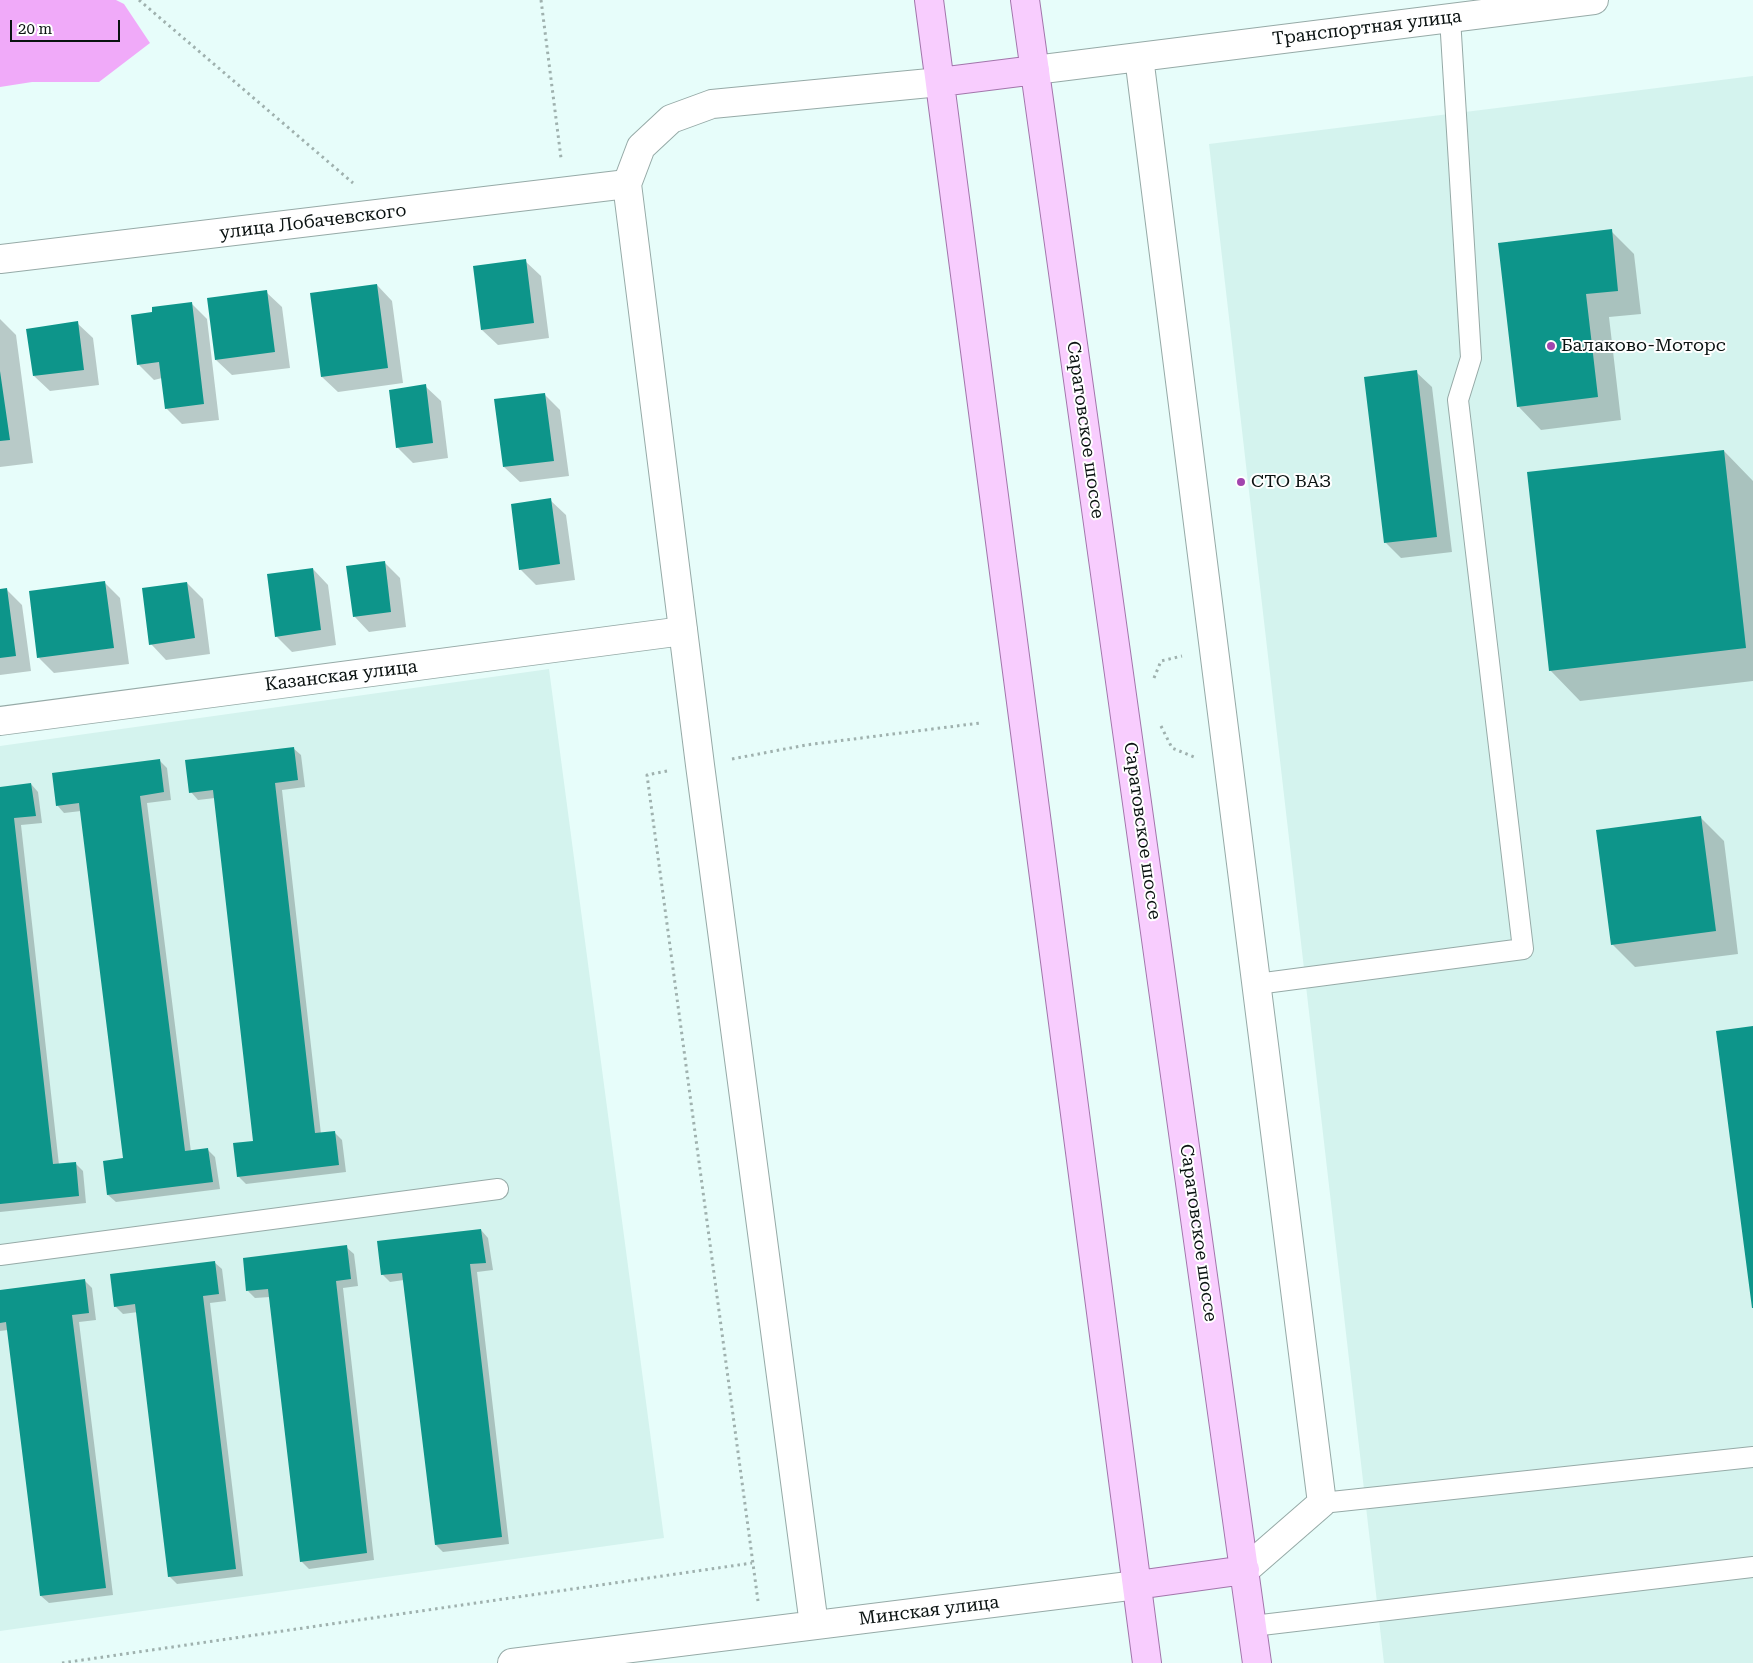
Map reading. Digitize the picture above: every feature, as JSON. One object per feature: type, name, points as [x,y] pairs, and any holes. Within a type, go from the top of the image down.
[{"type":"main road","points":[[928,0],[1146,1663]]},
{"type":"main road","name":"Саратовское шоссе","points":[[1025,0],[1257,1663]]},
{"type":"main road","name":"Транспортная улица","points":[[1035,70],[1594,0]]},
{"type":"main road","points":[[1139,57],[1322,1503],[1245,1570]]},
{"type":"main road","points":[[814,1626],[683,631],[627,184],[641,148],[653,136],[672,119],[712,104],[940,82],[1035,70]]},
{"type":"main road","name":"улица Лобачевского","points":[[0,259],[627,184]]},
{"type":"main road","name":"Казанская улица","points":[[0,721],[683,631]]},
{"type":"main road","name":"Минская улица","points":[[512,1663],[1245,1570]]},
{"type":"lane","points":[[1257,984],[1524,949],[1458,400],[1471,358],[1450,18]]},
{"type":"lane","points":[[0,1254],[498,1189]]},
{"type":"lane","points":[[1322,1503],[1753,1457]]},
{"type":"lane","points":[[1252,1626],[1753,1567]]},
{"type":"path","points":[[139,0],[354,184],[366,216]]},
{"type":"path","points":[[541,0],[565,192]]},
{"type":"path","points":[[1159,722],[1172,748],[1231,773]]},
{"type":"path","points":[[806,745],[980,723]]},
{"type":"path","points":[[647,775],[762,1632]]},
{"type":"path","points":[[62,1663],[752,1563]]},
{"type":"shaded area","points":[[0,0],[116,0],[124,4],[150,43],[99,82],[32,82],[0,87]]},
{"type":"shaded area","points":[[1753,76],[1753,1663],[1384,1663],[1209,144]]},
{"type":"shaded area","points":[[549,669],[664,1538],[0,1631],[0,746]]},
{"type":"building","name":"Балаково-Моторс","points":[[1612,229],[1618,291],[1586,294],[1598,397],[1517,407],[1498,243]]},
{"type":"building","points":[[526,259],[534,323],[481,330],[473,266]]},
{"type":"building","points":[[377,284],[388,368],[321,377],[310,293]]},
{"type":"building","points":[[267,290],[275,352],[215,360],[207,298]]},
{"type":"building","points":[[192,302],[204,404],[165,409],[159,362],[137,365],[131,315],[152,312],[152,307]]},
{"type":"building","points":[[78,321],[84,370],[33,376],[26,329]]},
{"type":"building","points":[[1417,370],[1437,537],[1384,543],[1364,377]]},
{"type":"building","points":[[0,371],[10,440],[0,441]]},
{"type":"building","points":[[426,384],[433,443],[396,448],[389,390]]},
{"type":"building","points":[[545,393],[554,461],[503,467],[494,399]]},
{"type":"building","points":[[1724,450],[1746,648],[1549,671],[1527,472]]},
{"type":"building","points":[[551,498],[560,564],[519,570],[511,504]]},
{"type":"building","points":[[385,561],[391,612],[353,617],[346,566]]},
{"type":"building","points":[[313,568],[321,630],[275,637],[267,574]]},
{"type":"building","points":[[105,581],[114,648],[37,658],[29,591]]},
{"type":"building","points":[[187,582],[195,638],[149,645],[142,588]]},
{"type":"building","points":[[7,588],[16,656],[0,658],[0,589]]},
{"type":"building","points":[[294,747],[298,780],[275,783],[315,1133],[335,1131],[339,1165],[237,1177],[233,1143],[253,1141],[213,790],[189,793],[185,760]]},
{"type":"building","points":[[160,759],[164,792],[140,796],[185,1151],[208,1148],[213,1182],[107,1195],[103,1161],[123,1158],[79,803],[56,806],[52,773]]},
{"type":"building","points":[[31,783],[36,816],[14,818],[53,1164],[76,1162],[79,1196],[0,1204],[0,787]]},
{"type":"building","points":[[1701,816],[1716,931],[1611,945],[1596,830]]},
{"type":"building","points":[[1753,1026],[1753,1308],[1752,1308],[1716,1031]]},
{"type":"building","points":[[481,1229],[486,1263],[470,1264],[502,1537],[435,1545],[402,1273],[381,1275],[377,1241]]},
{"type":"building","points":[[347,1245],[351,1279],[336,1281],[367,1553],[300,1562],[268,1289],[246,1291],[243,1258]]},
{"type":"building","points":[[215,1261],[219,1294],[203,1296],[236,1569],[168,1577],[135,1304],[114,1307],[110,1274]]},
{"type":"building","points":[[85,1279],[89,1313],[72,1315],[106,1588],[40,1596],[6,1322],[0,1323],[0,1290]]},
{"type":"place","name":"Балаково-Моторс","points":[[1551,346]]},
{"type":"place","name":"СТО ВАЗ","points":[[1241,482]]}]
